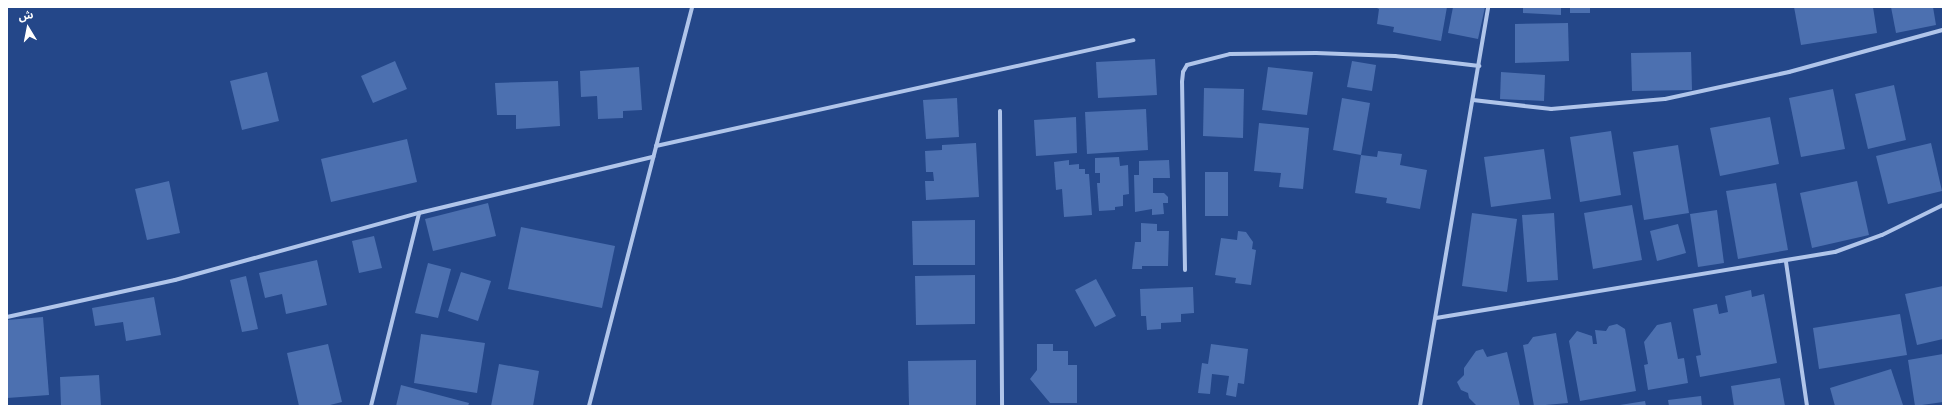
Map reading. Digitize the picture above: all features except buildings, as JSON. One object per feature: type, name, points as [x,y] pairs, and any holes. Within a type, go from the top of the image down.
[{"type":"street","points":[[589,406],[692,7]]},
{"type":"street","points":[[1420,406],[1474,100],[1488,7]]},
{"type":"street","points":[[1474,100],[1551,109],[1665,98],[1789,72],[1943,30]]},
{"type":"street","points":[[656,146],[1133,40]]},
{"type":"street","points":[[1185,270],[1182,82],[1183,72],[1187,65],[1230,54],[1316,53],[1394,56],[1479,66]]},
{"type":"street","points":[[1000,112],[1002,406]]},
{"type":"street","points":[[7,317],[175,280],[419,213],[653,157]]},
{"type":"street","points":[[1436,318],[1786,262],[1835,252],[1862,242],[1943,205]]},
{"type":"street","points":[[371,406],[419,213]]},
{"type":"street","points":[[1786,262],[1807,406]]}]
